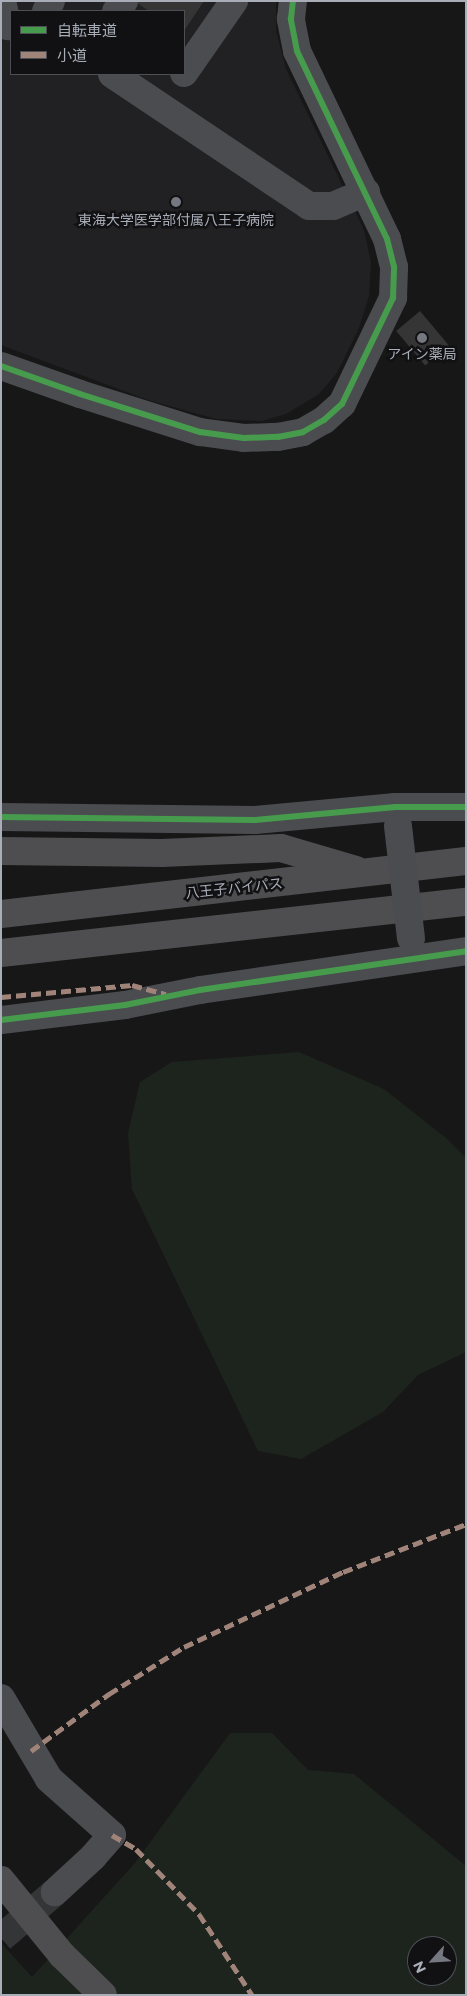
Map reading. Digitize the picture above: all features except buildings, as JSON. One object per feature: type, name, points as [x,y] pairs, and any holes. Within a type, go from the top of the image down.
[{"type":"highway","points":[[1,851],[162,853],[281,848],[369,873]]},
{"type":"highway","name":"八王子バイパス","points":[[1,914],[466,861]]},
{"type":"highway","points":[[1,953],[466,902]]},
{"type":"highway","points":[[1,1880],[62,1955],[103,1995]]},
{"type":"street","points":[[185,72],[234,1]]},
{"type":"street","points":[[1,366],[80,394],[200,432],[244,438],[278,437],[303,432],[324,420],[342,404],[393,298],[396,283],[389,248],[366,192],[297,51],[291,19],[293,1]]},
{"type":"street","points":[[114,75],[309,206],[333,206],[366,192]]},
{"type":"street","points":[[160,106],[183,75]]},
{"type":"street","points":[[1,817],[255,820],[397,816],[466,807]]},
{"type":"street","points":[[397,816],[410,949]]},
{"type":"street","points":[[1,1020],[125,1005],[410,949],[466,951]]},
{"type":"street","points":[[1,1698],[49,1779],[112,1835],[93,1857],[55,1892]]},
{"type":"shaded area","name":"東海大学医学部付属八王子病院","points":[[1,1],[276,1],[276,31],[286,69],[364,230],[371,262],[369,296],[359,328],[337,373],[319,394],[286,414],[262,421],[216,419],[148,400],[1,345]]},
{"type":"shaded area","points":[[299,1052],[384,1089],[446,1138],[466,1158],[466,1352],[418,1375],[383,1412],[301,1459],[258,1451],[132,1189],[128,1133],[140,1082],[172,1062]]},
{"type":"shaded area","points":[[230,1733],[272,1733],[308,1770],[354,1774],[466,1866],[466,1995],[1,1995],[1,1943],[32,1977],[135,1863]]},
{"type":"tunnel","points":[[1,1938],[55,1892]]},
{"type":"marked path","points":[[1,997],[132,985],[166,994]]},
{"type":"marked path","points":[[31,1751],[109,1694],[184,1647],[343,1572],[466,1524]]},
{"type":"marked path","points":[[112,1835],[136,1849],[199,1914],[252,1995]]},
{"type":"cycle path","points":[[1,366],[80,394],[200,432],[244,438],[278,437],[303,432],[324,420],[342,404],[393,298],[394,267],[387,239],[297,51],[291,19],[293,1]]},
{"type":"cycle path","points":[[1,817],[255,820],[395,807],[466,807]]},
{"type":"cycle path","points":[[1,1020],[125,1005],[200,990],[466,951]]},
{"type":"place","name":"東海大学医学部付属八王子病院","points":[[176,202]]},
{"type":"place","name":"アイン薬局","points":[[422,338]]}]
